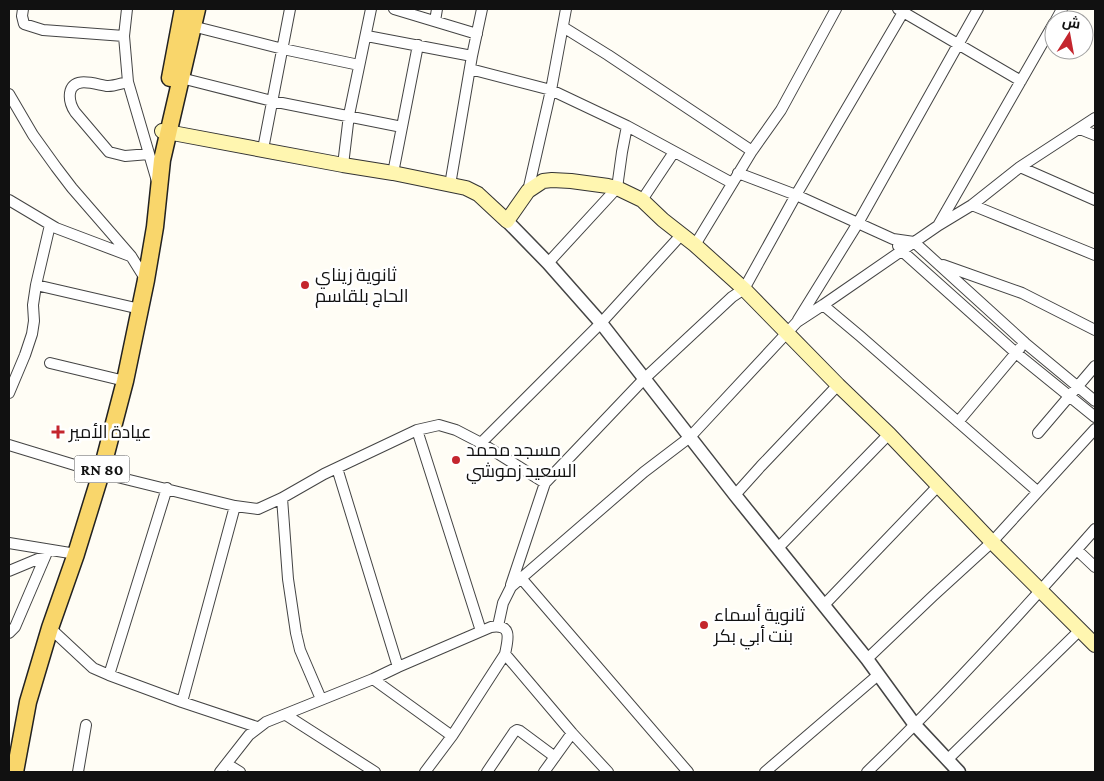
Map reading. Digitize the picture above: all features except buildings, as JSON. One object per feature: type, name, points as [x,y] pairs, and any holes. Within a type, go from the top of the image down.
[{"type":"main road","name":"RN 80","points":[[166,132],[164,111],[183,9]]},
{"type":"main road","name":"RN 80","points":[[15,772],[28,702],[50,628],[76,554],[101,473],[125,381],[155,227],[159,189],[156,157],[166,132],[181,78],[197,9]]},
{"type":"main road","points":[[166,132],[466,188],[478,194],[507,221],[528,191],[543,181],[590,183],[617,188],[642,200],[744,289],[1095,645]]},
{"type":"street","points":[[23,9],[22,21],[24,24],[43,30],[124,36]]},
{"type":"street","points":[[127,9],[124,36],[128,82],[156,157],[125,156],[109,152],[71,106],[70,90],[78,83],[86,82],[112,86],[128,82]]},
{"type":"street","points":[[263,149],[290,9]]},
{"type":"street","points":[[343,165],[349,115],[367,36],[371,9]]},
{"type":"street","points":[[394,9],[476,34]]},
{"type":"street","points":[[435,21],[437,9]]},
{"type":"street","points":[[450,185],[482,9]]},
{"type":"street","points":[[528,191],[552,90],[566,9]]},
{"type":"street","points":[[695,245],[738,173],[781,110],[836,9]]},
{"type":"street","points":[[511,587],[644,472],[690,437],[797,322],[858,223],[978,9]]},
{"type":"street","points":[[498,626],[503,603],[511,587],[545,483],[644,379],[732,297],[744,289],[902,10],[1021,81]]},
{"type":"street","points":[[192,26],[359,66]]},
{"type":"street","points":[[563,27],[752,152]]},
{"type":"street","points":[[367,36],[472,56]]},
{"type":"street","points":[[939,225],[1044,41]]},
{"type":"street","points":[[393,173],[418,45]]},
{"type":"street","points":[[470,69],[552,90],[627,126],[732,183]]},
{"type":"street","points":[[181,78],[272,101],[402,127]]},
{"type":"street","points":[[9,94],[33,135],[56,167],[131,256],[146,280]]},
{"type":"street","points":[[797,322],[939,225],[972,205],[1020,167],[1094,118]]},
{"type":"street","points":[[548,262],[617,188],[627,126]]},
{"type":"street","points":[[1080,129],[1095,135]]},
{"type":"street","points":[[642,200],[674,152]]},
{"type":"street","points":[[1020,167],[1095,200]]},
{"type":"street","points":[[738,173],[796,195],[893,239],[914,242],[1025,343],[1095,401]]},
{"type":"street","points":[[9,200],[50,225],[131,256]]},
{"type":"street","points":[[972,205],[1095,255]]},
{"type":"street","points":[[507,221],[548,262],[601,323],[824,605],[915,725],[960,772]]},
{"type":"street","points":[[9,393],[32,334],[36,285],[50,225]]},
{"type":"street","points":[[481,443],[601,323],[682,234]]},
{"type":"street","points":[[893,239],[902,251],[1016,353],[1095,417]]},
{"type":"street","points":[[937,263],[1022,293],[1095,330]]},
{"type":"street","points":[[36,285],[140,309]]},
{"type":"street","points":[[823,305],[1037,491]]},
{"type":"street","points":[[958,422],[1025,343]]},
{"type":"street","points":[[50,362],[125,381]]},
{"type":"street","points":[[1038,433],[1095,366]]},
{"type":"street","points":[[736,495],[838,385]]},
{"type":"street","points":[[9,445],[101,473],[235,506],[258,509],[282,498],[324,474],[417,430],[439,425],[456,430],[481,443],[545,483]]},
{"type":"street","points":[[866,659],[992,542],[1095,429]]},
{"type":"street","points":[[417,430],[481,631]]},
{"type":"street","points":[[778,548],[889,434]]},
{"type":"street","points":[[337,468],[398,667]]},
{"type":"street","points":[[824,605],[939,485]]},
{"type":"street","points":[[109,675],[167,488]]},
{"type":"street","points":[[282,498],[289,587],[296,633],[300,650],[321,699]]},
{"type":"street","points":[[182,702],[235,506]]},
{"type":"street","points":[[867,772],[915,725],[1095,529]]},
{"type":"street","points":[[9,543],[47,553],[76,554]]},
{"type":"street","points":[[1077,550],[1095,567]]},
{"type":"street","points":[[9,570],[47,553]]},
{"type":"street","points":[[9,633],[14,627],[47,553]]},
{"type":"street","points":[[522,578],[688,772]]},
{"type":"street","points":[[220,772],[249,735],[266,722],[373,679],[491,627],[498,626],[503,628],[508,639],[505,654],[452,736],[425,772]]},
{"type":"street","points":[[50,628],[93,668],[182,702],[258,727]]},
{"type":"street","points":[[947,760],[1080,630]]},
{"type":"street","points":[[505,654],[608,772]]},
{"type":"street","points":[[765,772],[878,675]]},
{"type":"street","points":[[373,679],[452,736]]},
{"type":"street","points":[[286,715],[375,772]]},
{"type":"street","points":[[78,772],[86,725]]},
{"type":"street","points":[[487,772],[517,730],[555,757]]},
{"type":"street","points":[[544,772],[572,733]]},
{"type":"street","points":[[227,764],[240,772]]},
{"type":"place","name":"ثانوية زيناي الحاج بلقاسم","points":[[305,285]]},
{"type":"place","name":"عيادة الأمير","points":[[58,432]]},
{"type":"place","name":"مسجد محمد السعيد زموشي","points":[[456,460]]},
{"type":"place","name":"ثانوية أسماء بنت أبي بكر","points":[[704,625]]}]
